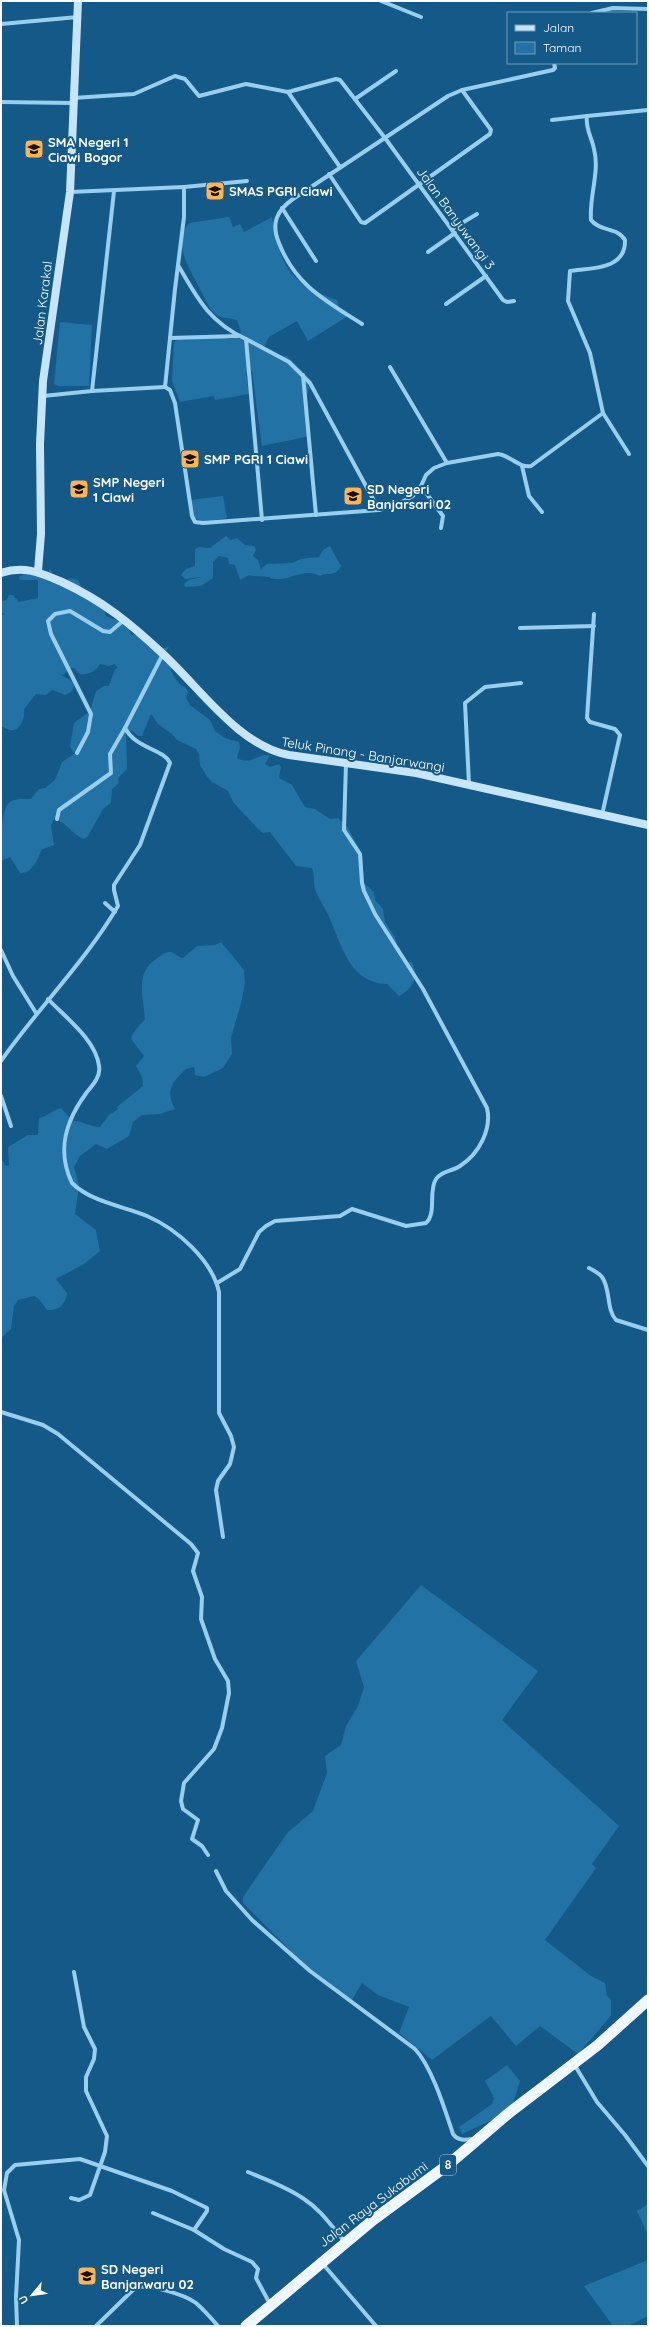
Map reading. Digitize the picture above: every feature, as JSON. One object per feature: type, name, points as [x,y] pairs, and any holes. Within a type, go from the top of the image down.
[{"type":"highway","name":"Jalan Raya Sukabumi","points":[[246,2326],[345,2242],[449,2164],[603,2041],[648,2000]]},
{"type":"main road","name":"Jalan Karakal","points":[[38,571],[41,534],[40,444],[43,396],[70,192],[72,101],[78,1]]},
{"type":"main road","points":[[1,573],[18,570],[38,571]]},
{"type":"main road","name":"Teluk Pinang - Banjarwangi","points":[[38,571],[99,600],[163,654],[256,744],[279,754],[416,773],[469,784],[602,816],[648,825]]},
{"type":"street","points":[[381,1],[421,16]]},
{"type":"street","points":[[596,12],[613,8],[648,9]]},
{"type":"street","points":[[1,24],[78,17]]},
{"type":"street","points":[[362,324],[312,290],[290,268],[276,237],[275,219],[282,208],[329,174],[441,100],[462,90],[553,70],[555,68],[554,64]]},
{"type":"street","points":[[355,99],[396,72]]},
{"type":"street","points":[[1,102],[72,101],[134,94],[175,76],[184,79],[199,96],[246,84],[288,92],[340,167]]},
{"type":"street","name":"Jalan Banyuwangi 3","points":[[288,92],[336,79],[343,83],[419,184],[503,300],[507,302],[514,301]]},
{"type":"street","points":[[329,174],[363,223],[491,132],[462,90]]},
{"type":"street","points":[[552,120],[648,110]]},
{"type":"street","points":[[587,116],[586,122],[595,149],[596,164],[591,220],[600,228],[623,235],[625,240],[622,254],[614,263],[606,267],[570,270],[568,285],[570,308],[590,353],[603,413],[629,454]]},
{"type":"street","points":[[70,192],[184,188],[247,180]]},
{"type":"street","points":[[166,387],[184,217],[184,188]]},
{"type":"street","points":[[92,390],[114,191]]},
{"type":"street","points":[[282,208],[316,260]]},
{"type":"street","points":[[428,252],[453,231],[477,214]]},
{"type":"street","points":[[178,265],[205,310],[216,321],[239,336],[289,362],[303,375],[316,393],[379,510]]},
{"type":"street","points":[[446,304],[486,276]]},
{"type":"street","points":[[170,338],[239,336]]},
{"type":"street","points":[[246,339],[262,520]]},
{"type":"street","points":[[390,367],[447,463]]},
{"type":"street","points":[[303,375],[316,516]]},
{"type":"street","points":[[43,396],[92,390],[166,387],[170,390],[175,403],[194,520],[203,523],[262,520],[379,510],[407,500],[421,486],[429,471],[447,463],[503,454],[522,466],[535,464],[603,413]]},
{"type":"street","points":[[522,466],[529,496],[542,512]]},
{"type":"street","points":[[421,486],[443,516],[441,528]]},
{"type":"street","points":[[77,753],[88,732],[91,714],[51,634],[48,621],[55,614],[70,611],[103,631],[110,632],[124,620]]},
{"type":"street","points":[[594,614],[587,718],[590,722],[615,729],[620,735],[602,816]]},
{"type":"street","points":[[520,628],[594,626]]},
{"type":"street","points":[[57,819],[59,810],[111,773],[110,754],[163,654]]},
{"type":"street","points":[[469,784],[465,703],[484,687],[521,683]]},
{"type":"street","points":[[1,1060],[36,1013],[98,939],[115,912],[118,903],[114,885],[140,845],[170,763],[166,757],[135,742],[125,728]]},
{"type":"street","points":[[217,1283],[240,1269],[259,1232],[275,1221],[340,1216],[352,1209],[406,1226],[426,1222],[430,1217],[432,1187],[436,1178],[441,1174],[461,1166],[472,1155],[480,1145],[488,1126],[487,1108],[423,989],[375,914],[364,891],[360,854],[344,830],[346,764]]},
{"type":"street","points":[[105,903],[115,912]]},
{"type":"street","points":[[1,950],[12,976],[36,1013]]},
{"type":"street","points":[[48,999],[86,1040],[94,1052],[100,1066],[97,1078],[73,1114],[63,1140],[67,1165],[72,1183],[85,1192],[158,1222],[190,1245],[200,1255],[217,1283],[219,1292],[219,1413],[231,1436],[234,1447],[230,1464],[218,1482],[216,1490],[223,1537]]},
{"type":"street","points":[[1,1096],[10,1126]]},
{"type":"street","points":[[589,1268],[601,1276],[606,1285],[612,1316],[616,1320],[648,1330]]},
{"type":"street","points":[[1,1412],[36,1423],[58,1434],[191,1544],[198,1554],[194,1570],[202,1597],[201,1620],[211,1652],[227,1677],[229,1686],[226,1715],[217,1742],[211,1754],[187,1778],[181,1796],[182,1809],[198,1820],[192,1837],[205,1850],[208,1856]]},
{"type":"street","points":[[216,1871],[230,1896],[252,1920],[310,1971],[418,2052],[438,2092],[456,2138],[461,2140],[480,2138]]},
{"type":"street","points":[[71,2198],[79,2200],[90,2195],[105,2152],[106,2136],[88,2097],[85,2084],[87,2073],[94,2059],[95,2049],[84,2027],[74,1972]]},
{"type":"street","points":[[574,2064],[597,2102],[647,2164]]},
{"type":"street","points":[[17,2326],[16,2297],[18,2240],[3,2189],[6,2173],[12,2166],[19,2164],[75,2159],[172,2191],[205,2206],[207,2211],[194,2230]]},
{"type":"street","points":[[248,2172],[286,2188],[304,2198],[321,2213],[345,2242]]},
{"type":"street","points":[[153,2213],[194,2230],[224,2249],[252,2262],[258,2270],[256,2278],[271,2305]]},
{"type":"street","points":[[321,2262],[376,2326]]},
{"type":"street","points":[[96,2326],[134,2289],[141,2286],[187,2298],[203,2309],[218,2326]]},
{"type":"green space","points":[[229,217],[233,227],[240,224],[244,232],[272,217],[279,249],[290,271],[307,287],[337,300],[339,307],[348,316],[308,341],[297,321],[269,337],[264,347],[272,350],[276,355],[287,356],[303,372],[309,388],[306,398],[310,436],[262,446],[252,371],[246,373],[249,394],[215,400],[214,396],[180,402],[172,381],[174,342],[179,339],[222,336],[228,339],[233,339],[241,332],[237,320],[222,318],[214,313],[210,308],[188,265],[182,248],[184,231],[189,223]]},
{"type":"green space","points":[[60,322],[92,325],[89,386],[59,386],[54,384]]},
{"type":"green space","points":[[223,496],[227,518],[202,522],[193,517],[190,500]]},
{"type":"green space","points":[[226,536],[231,540],[237,538],[245,545],[254,546],[256,550],[253,556],[258,560],[261,569],[267,564],[292,563],[301,559],[319,557],[323,550],[330,546],[341,566],[334,573],[320,576],[309,573],[274,579],[249,575],[240,580],[235,565],[229,564],[228,558],[219,556],[213,562],[213,578],[201,586],[185,587],[184,584],[189,580],[202,577],[185,579],[181,575],[186,569],[195,566],[195,549],[199,547],[210,548]]},
{"type":"green space","points":[[32,569],[49,575],[49,569],[52,571],[52,580],[63,584],[69,578],[78,580],[81,586],[82,597],[89,596],[104,607],[106,616],[124,623],[132,635],[142,635],[157,649],[169,647],[164,654],[174,664],[171,669],[172,672],[179,683],[186,688],[188,692],[186,698],[190,705],[210,720],[215,731],[225,738],[239,742],[240,747],[237,758],[246,761],[270,755],[265,764],[270,767],[279,764],[281,767],[279,778],[292,785],[305,807],[315,809],[330,819],[338,818],[347,826],[362,854],[364,883],[374,892],[375,900],[383,909],[385,922],[395,937],[400,957],[403,961],[412,962],[414,967],[415,978],[408,990],[399,996],[387,984],[374,982],[355,970],[343,950],[329,917],[316,892],[312,868],[296,866],[270,832],[263,833],[258,829],[233,802],[228,791],[212,782],[206,775],[200,765],[199,754],[196,749],[177,740],[172,734],[158,724],[151,714],[142,736],[138,736],[131,730],[126,733],[127,769],[118,778],[119,783],[112,789],[111,803],[103,809],[88,836],[84,839],[80,837],[62,822],[54,819],[51,826],[54,845],[41,850],[31,869],[24,873],[20,873],[10,857],[1,861],[2,828],[4,812],[7,806],[10,802],[15,800],[31,799],[39,789],[45,788],[55,780],[62,762],[74,754],[70,746],[74,723],[90,711],[96,691],[104,686],[109,686],[115,669],[118,668],[115,664],[109,666],[100,664],[94,671],[86,674],[80,674],[74,668],[70,668],[63,675],[58,673],[72,681],[74,687],[71,692],[65,695],[52,690],[46,695],[36,694],[24,709],[24,715],[19,727],[12,730],[1,727],[1,615],[4,615],[1,610],[1,601],[7,600],[9,595],[13,595],[19,602],[38,598],[38,580],[20,580],[19,577]]},
{"type":"green space","points":[[221,942],[244,970],[245,983],[231,1038],[232,1054],[223,1068],[204,1077],[195,1075],[194,1067],[186,1069],[174,1082],[170,1091],[175,1109],[160,1114],[142,1115],[133,1122],[129,1136],[107,1149],[96,1144],[80,1156],[74,1167],[79,1185],[75,1214],[96,1230],[100,1251],[84,1264],[56,1279],[67,1293],[65,1300],[58,1308],[47,1310],[39,1299],[34,1296],[18,1300],[14,1306],[11,1329],[1,1338],[1,1162],[2,1160],[6,1166],[9,1165],[8,1147],[28,1135],[38,1135],[39,1118],[61,1108],[73,1121],[100,1127],[109,1115],[118,1109],[117,1107],[143,1086],[142,1077],[136,1066],[144,1056],[131,1039],[133,1033],[145,1019],[142,986],[145,971],[149,965],[166,953],[172,952],[183,958],[197,946],[215,945]]},
{"type":"green space","points":[[421,1585],[538,1671],[502,1720],[619,1826],[592,1864],[596,1868],[545,1940],[591,1976],[605,1983],[607,1996],[611,2000],[611,2016],[578,2054],[540,2026],[516,2046],[491,2016],[432,2060],[399,2033],[409,2007],[378,1995],[362,1983],[352,2000],[298,1964],[290,1950],[243,1903],[243,1897],[288,1832],[313,1811],[327,1773],[325,1756],[341,1745],[346,1726],[358,1706],[364,1687],[356,1661]]},
{"type":"green space","points":[[507,2065],[520,2081],[512,2107],[492,2120],[462,2134],[459,2127],[492,2104],[494,2098],[485,2081]]},
{"type":"green space","points":[[648,2204],[648,2235],[637,2211]]},
{"type":"green space","points":[[648,2260],[648,2316],[628,2326],[613,2326],[584,2286]]},
{"type":"place","name":"SMA Negeri 1 Ciawi Bogor","points":[[34,149]]},
{"type":"place","name":"SMAS PGRI Ciawi","points":[[215,191]]},
{"type":"place","name":"SMP PGRI 1 Ciawi","points":[[190,459]]},
{"type":"place","name":"SMP Negeri 1 Ciawi","points":[[79,489]]},
{"type":"place","name":"SD Negeri Banjarsari 02","points":[[353,496]]},
{"type":"place","name":"SD Negeri Banjarwaru 02","points":[[87,2276]]}]
